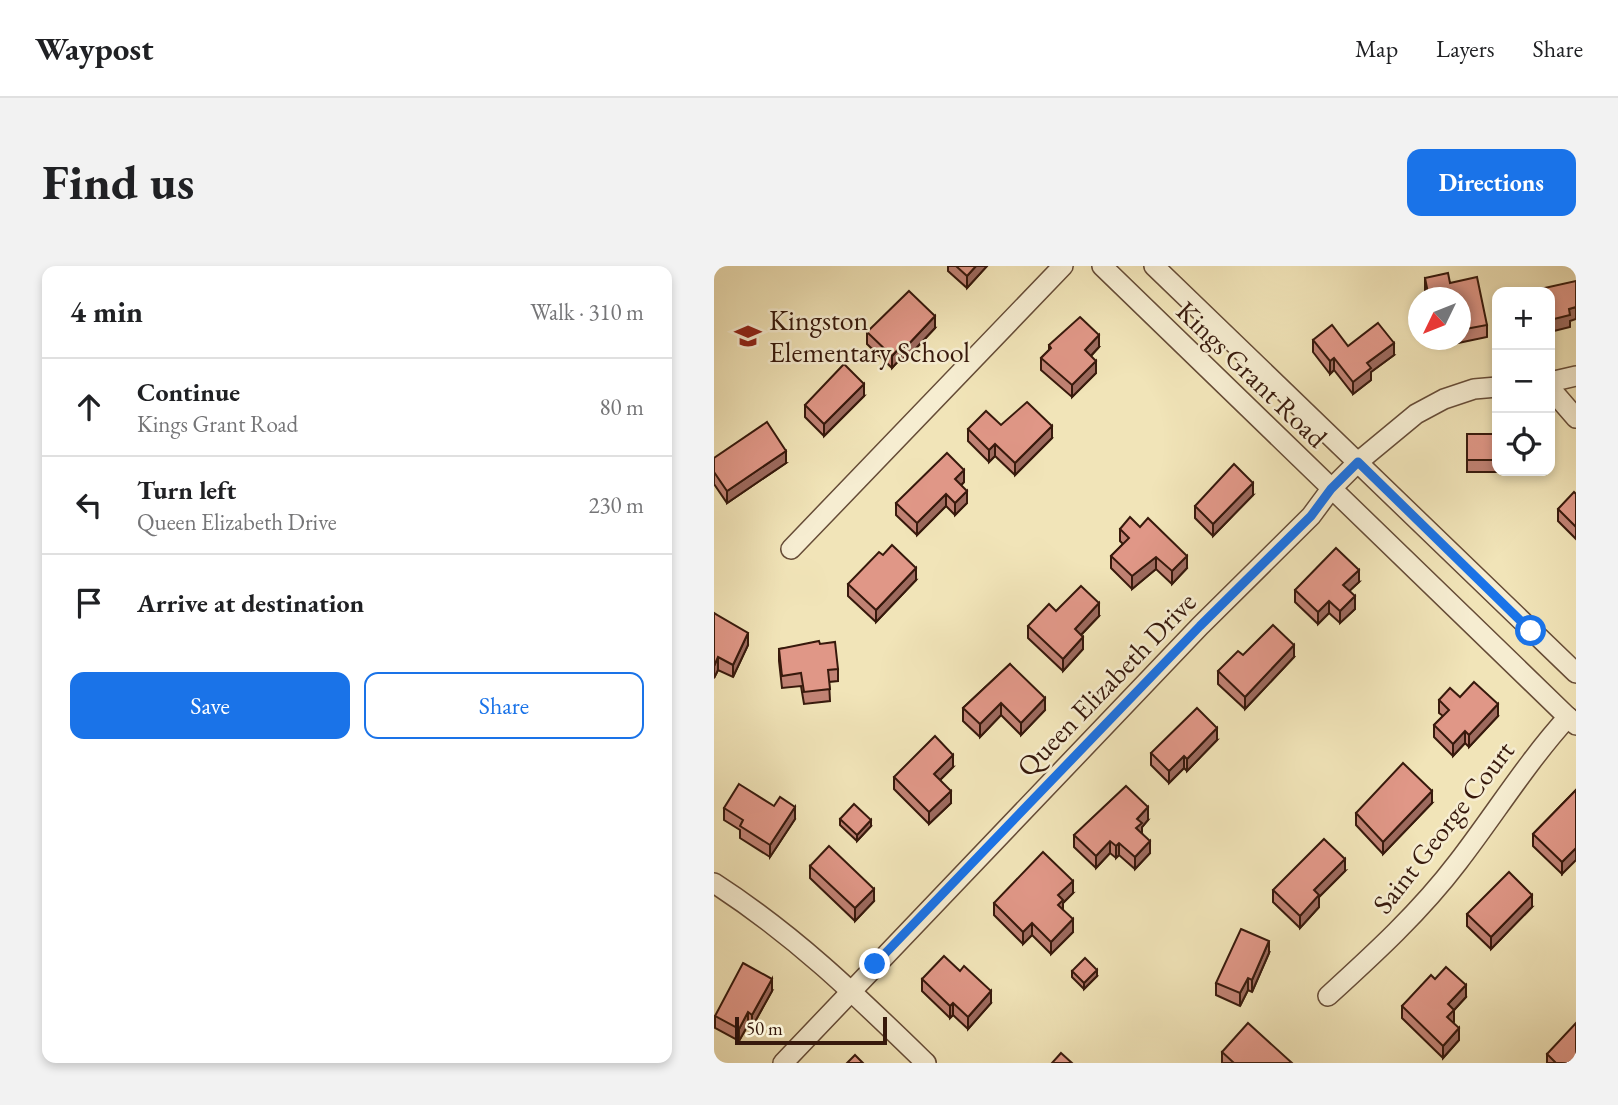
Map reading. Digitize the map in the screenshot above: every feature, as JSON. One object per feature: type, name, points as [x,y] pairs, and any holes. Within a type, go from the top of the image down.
[{"type":"street","points":[[791,549],[1063,266]]},
{"type":"street","name":"Kings Grant Road","points":[[1102,266],[1572,721]]},
{"type":"street","name":"Kings Grant Road","points":[[1154,266],[1576,673]]},
{"type":"street","points":[[1555,381],[1576,376]]},
{"type":"street","name":"Queen Elizabeth Drive","points":[[783,1063],[1200,626],[1311,516],[1331,489],[1358,462],[1406,421],[1435,404],[1474,389],[1492,387]]},
{"type":"street","points":[[1555,394],[1576,418]]},
{"type":"street","name":"Saint George Court","points":[[1328,996],[1420,907],[1457,864],[1543,745],[1572,721]]},
{"type":"street","points":[[714,883],[799,942],[926,1063]]},
{"type":"building","points":[[956,266],[976,266],[967,276]]},
{"type":"building","points":[[1448,273],[1450,283],[1477,277],[1487,325],[1471,328],[1471,287],[1427,287],[1425,278]]},
{"type":"building","points":[[1576,281],[1576,307],[1569,309],[1570,315],[1555,319],[1555,287],[1549,287]]},
{"type":"building","points":[[909,291],[935,316],[904,349],[901,346],[892,356],[867,332]]},
{"type":"building","points":[[1080,317],[1099,335],[1085,350],[1096,361],[1072,385],[1041,358],[1051,348],[1049,345]]},
{"type":"building","points":[[1378,323],[1394,343],[1367,363],[1371,368],[1353,382],[1334,358],[1330,361],[1313,340],[1332,325],[1348,346]]},
{"type":"building","points":[[844,364],[864,384],[824,424],[805,405]]},
{"type":"building","points":[[1027,402],[1052,426],[1015,463],[995,444],[989,450],[968,429],[986,411],[1001,425]]},
{"type":"building","points":[[767,422],[786,451],[727,491],[714,472],[714,458]]},
{"type":"building","points":[[1467,434],[1492,434],[1492,460],[1467,460]]},
{"type":"building","points":[[947,453],[964,470],[955,479],[967,491],[955,503],[946,494],[917,523],[896,503]]},
{"type":"building","points":[[1234,464],[1253,483],[1213,524],[1195,506]]},
{"type":"building","points":[[1574,492],[1576,494],[1576,527],[1558,509]]},
{"type":"building","points":[[1130,517],[1140,527],[1148,518],[1187,556],[1172,571],[1156,557],[1132,576],[1111,556],[1129,538],[1120,529]]},
{"type":"building","points":[[892,545],[916,568],[876,610],[848,584],[879,552],[883,555]]},
{"type":"building","points":[[1336,548],[1359,570],[1343,585],[1355,596],[1340,611],[1329,601],[1318,612],[1295,590]]},
{"type":"building","points":[[1081,586],[1099,603],[1075,629],[1083,637],[1063,659],[1028,626],[1049,604],[1056,611]]},
{"type":"building","points":[[714,613],[748,633],[733,665],[718,657],[714,666]]},
{"type":"building","points":[[1273,625],[1294,645],[1245,697],[1218,671],[1238,651],[1243,655]]},
{"type":"building","points":[[819,641],[820,644],[835,642],[838,669],[828,670],[830,689],[804,692],[801,673],[782,676],[779,649]]},
{"type":"building","points":[[1010,664],[1045,698],[1021,723],[1001,703],[980,724],[963,708]]},
{"type":"building","points":[[1474,682],[1498,704],[1469,735],[1465,731],[1453,744],[1434,725],[1449,710],[1439,700],[1450,688],[1460,697]]},
{"type":"building","points":[[1197,708],[1217,728],[1187,759],[1184,756],[1169,771],[1151,753]]},
{"type":"building","points":[[935,736],[953,755],[934,774],[951,791],[929,812],[894,777]]},
{"type":"building","points":[[1403,763],[1432,791],[1383,842],[1356,813]]},
{"type":"building","points":[[739,784],[774,806],[780,797],[795,807],[770,845],[740,826],[743,820],[724,808]]},
{"type":"building","points":[[1126,786],[1148,807],[1137,819],[1142,823],[1136,828],[1150,841],[1135,857],[1119,843],[1116,846],[1110,841],[1096,856],[1074,835]]},
{"type":"building","points":[[1576,790],[1576,848],[1562,862],[1533,834]]},
{"type":"building","points":[[854,804],[871,820],[857,835],[840,819]]},
{"type":"building","points":[[1324,839],[1345,859],[1314,890],[1319,895],[1300,916],[1273,890]]},
{"type":"building","points":[[829,846],[874,889],[855,908],[810,866]]},
{"type":"building","points":[[1043,852],[1073,881],[1058,895],[1063,900],[1058,905],[1073,919],[1051,942],[1032,923],[1023,932],[994,903]]},
{"type":"building","points":[[1509,872],[1532,895],[1491,937],[1467,914]]},
{"type":"building","points":[[1241,929],[1269,941],[1252,980],[1248,978],[1240,993],[1216,983]]},
{"type":"building","points":[[944,956],[960,971],[964,966],[991,991],[968,1017],[953,1003],[950,1006],[922,979]]},
{"type":"building","points":[[1085,958],[1097,970],[1084,983],[1072,971]]},
{"type":"building","points":[[743,963],[772,979],[752,1015],[748,1012],[739,1029],[715,1016]]},
{"type":"building","points":[[1446,967],[1466,985],[1448,1004],[1454,1010],[1447,1017],[1459,1028],[1443,1046],[1402,1006],[1431,975],[1435,979]]},
{"type":"building","points":[[1248,1023],[1292,1063],[1234,1063],[1222,1052]]},
{"type":"building","points":[[1576,1023],[1576,1063],[1556,1063],[1547,1054]]},
{"type":"building","points":[[1061,1053],[1072,1063],[1052,1063]]},
{"type":"building","points":[[855,1055],[863,1063],[847,1063]]},
{"type":"place","name":"Kingston Elementary School","points":[[748,336]]},
{"type":"route","points":[[875,964],[1200,626],[1311,516],[1331,489],[1358,462],[1531,631]]}]
